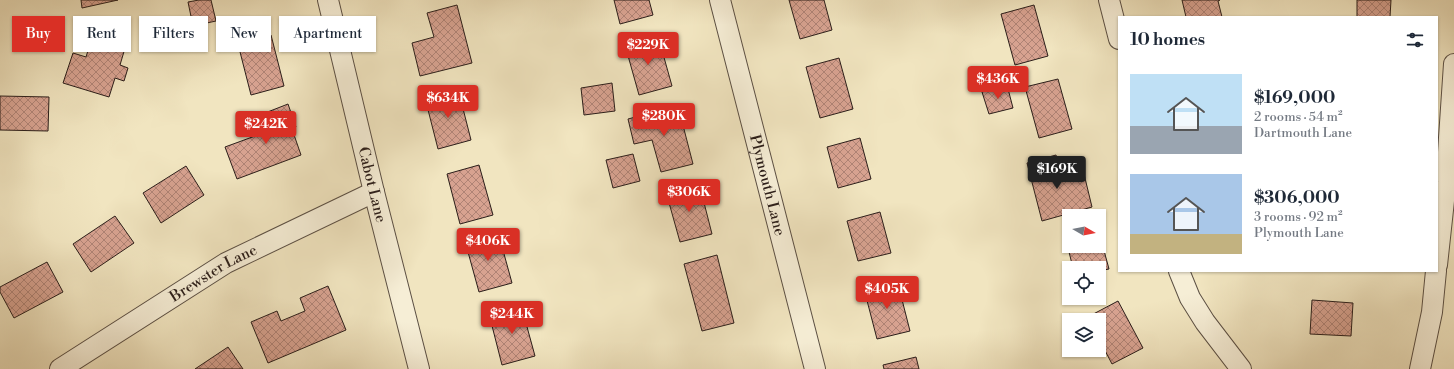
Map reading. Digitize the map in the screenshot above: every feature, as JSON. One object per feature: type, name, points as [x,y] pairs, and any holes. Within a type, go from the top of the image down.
[{"type":"street","name":"Cabot Lane","points":[[328,0],[374,192],[419,369]]},
{"type":"street","name":"Plymouth Lane","points":[[720,0],[815,369]]},
{"type":"street","points":[[1109,0],[1118,35]]},
{"type":"street","points":[[1438,256],[1446,182],[1454,64]]},
{"type":"street","name":"Brewster Lane","points":[[60,369],[226,264],[374,192]]},
{"type":"street","points":[[1178,272],[1190,298],[1205,322],[1241,369]]},
{"type":"street","points":[[1420,369],[1432,312],[1436,272]]},
{"type":"building","points":[[81,0],[118,0],[82,8]]},
{"type":"building","points":[[211,0],[216,21],[208,23],[208,16],[191,16],[188,2]]},
{"type":"building","points":[[614,0],[649,0],[653,15],[620,24]]},
{"type":"building","points":[[789,0],[824,0],[832,30],[800,39]]},
{"type":"building","points":[[1182,0],[1220,0],[1218,1],[1222,16],[1186,16]]},
{"type":"building","points":[[1357,0],[1391,0],[1390,16],[1357,16]]},
{"type":"building","points":[[457,5],[472,63],[420,76],[412,43],[434,37],[427,13]]},
{"type":"building","points":[[1034,5],[1048,56],[1015,65],[1001,14]]},
{"type":"building","points":[[271,35],[284,86],[251,95],[240,52],[271,52]]},
{"type":"building","points":[[658,36],[672,86],[639,95],[625,45]]},
{"type":"building","points":[[88,52],[124,52],[120,65],[128,68],[124,81],[115,78],[109,97],[63,83],[73,53],[86,57]]},
{"type":"building","points":[[839,58],[853,109],[820,118],[806,67]]},
{"type":"building","points":[[1058,79],[1072,129],[1039,138],[1025,87]]},
{"type":"building","points":[[612,83],[615,111],[584,115],[581,88]]},
{"type":"building","points":[[1007,85],[1013,108],[989,114],[982,92]]},
{"type":"building","points":[[458,89],[471,140],[438,149],[425,98]]},
{"type":"building","points":[[0,96],[49,97],[48,131],[0,130]]},
{"type":"building","points":[[288,104],[296,127],[292,129],[301,155],[237,179],[225,147],[266,132],[260,115]]},
{"type":"building","points":[[678,106],[693,164],[661,172],[652,140],[634,144],[628,119]]},
{"type":"building","points":[[860,138],[871,179],[838,188],[827,147]]},
{"type":"building","points":[[633,154],[640,181],[613,188],[606,160]]},
{"type":"building","points":[[1056,155],[1063,180],[1084,174],[1092,207],[1085,209],[1062,209],[1062,215],[1042,221],[1027,163]]},
{"type":"building","points":[[479,165],[493,215],[460,224],[447,174]]},
{"type":"building","points":[[186,166],[204,195],[161,223],[143,193]]},
{"type":"building","points":[[699,183],[712,234],[680,242],[666,192]]},
{"type":"building","points":[[880,212],[891,253],[858,261],[847,221]]},
{"type":"building","points":[[115,216],[134,243],[91,272],[73,244]]},
{"type":"building","points":[[498,232],[512,283],[479,292],[465,241]]},
{"type":"building","points":[[1069,253],[1105,253],[1109,269],[1106,270],[1106,261],[1071,261]]},
{"type":"building","points":[[717,255],[734,323],[702,331],[684,264]]},
{"type":"building","points":[[47,262],[63,292],[14,318],[0,292],[0,287]]},
{"type":"building","points":[[897,280],[910,331],[877,339],[864,289]]},
{"type":"building","points":[[328,286],[346,330],[268,363],[251,322],[277,311],[281,321],[305,311],[300,298]]},
{"type":"building","points":[[1312,300],[1353,303],[1351,336],[1310,334]]},
{"type":"building","points":[[1118,301],[1143,348],[1112,364],[1106,352],[1106,313],[1095,313]]},
{"type":"building","points":[[521,305],[535,356],[502,365],[489,314]]},
{"type":"building","points":[[228,347],[243,369],[195,369]]},
{"type":"building","points":[[916,357],[919,369],[884,369],[883,365]]}]
